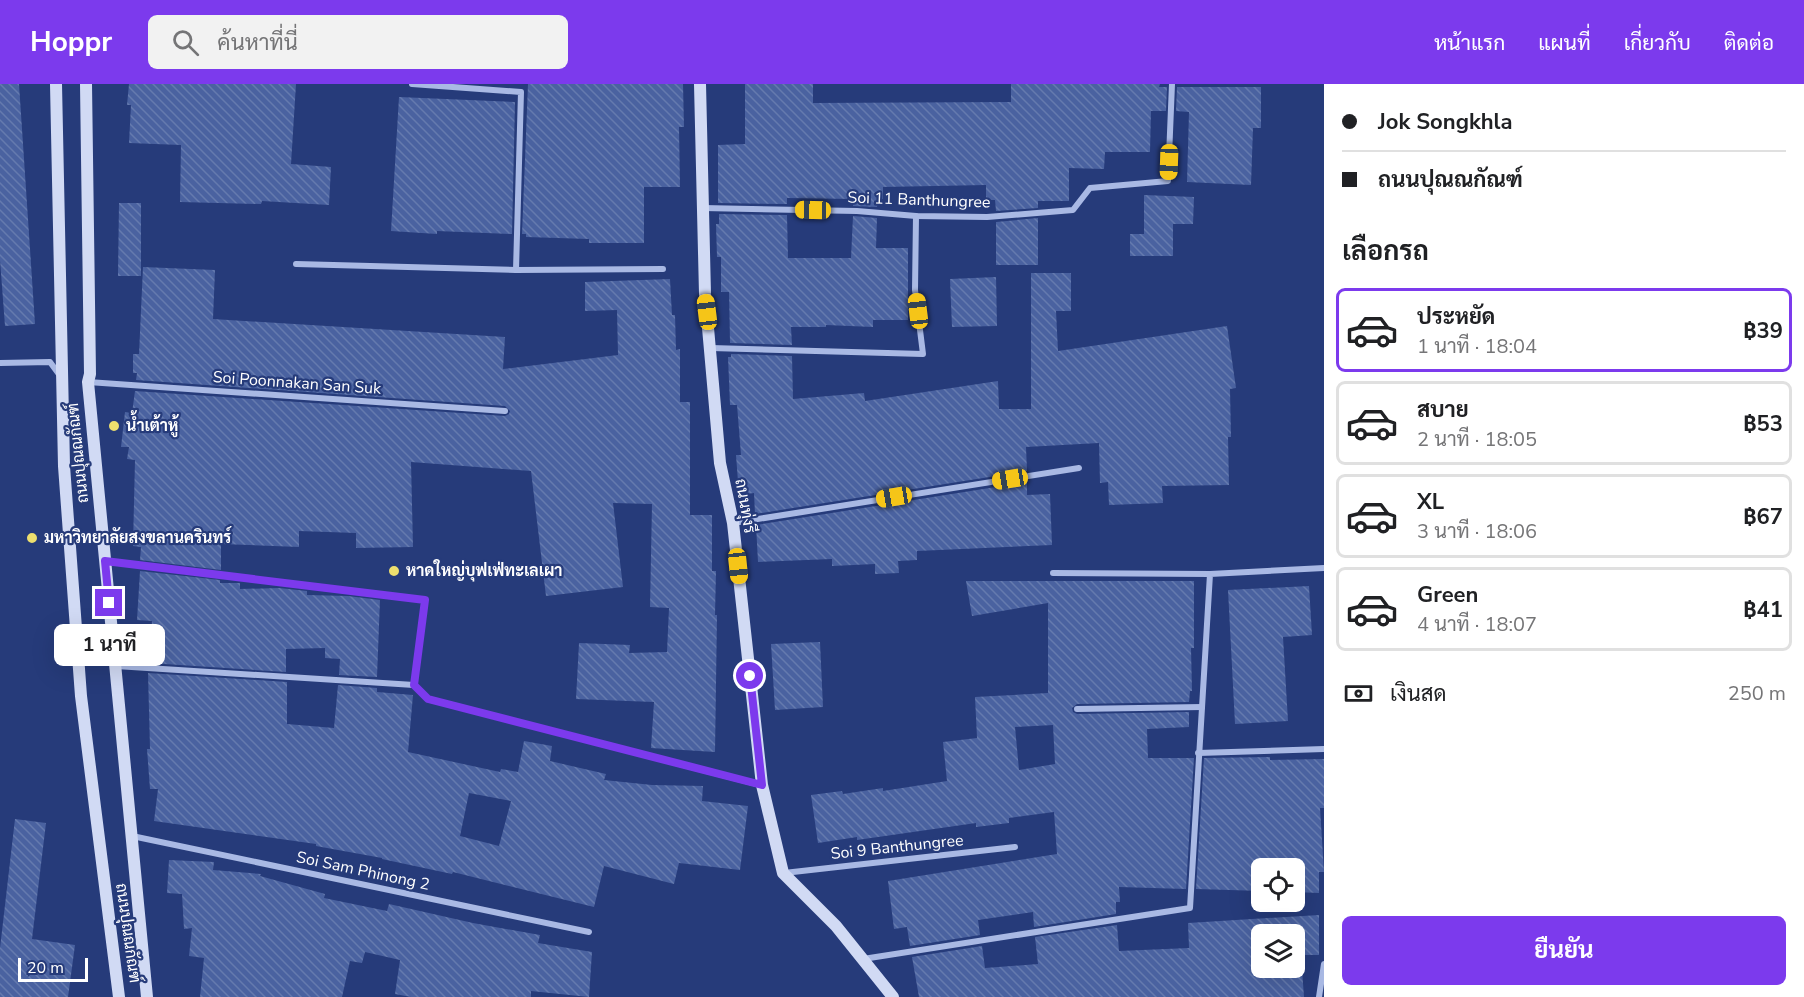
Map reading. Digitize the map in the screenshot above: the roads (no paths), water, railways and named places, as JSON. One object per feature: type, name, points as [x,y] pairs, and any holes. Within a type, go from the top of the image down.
[{"type":"street","name":"ถนนปุณณกัณฑ์","points":[[56,84],[64,466],[81,696],[119,997]]},
{"type":"street","name":"ถนนปุณณกัณฑ์","points":[[86,84],[90,300],[90,374],[88,382],[147,997]]},
{"type":"street","points":[[412,84],[521,92],[516,270]]},
{"type":"street","name":"ถนนทุ่งรี","points":[[700,84],[705,294],[720,463],[733,523],[762,785],[783,873]]},
{"type":"street","name":"Soi 11 Banthungree","points":[[703,208],[857,211],[916,216],[987,217],[1073,210],[1090,188],[1168,181],[1172,84]]},
{"type":"street","points":[[711,348],[923,354],[915,290],[916,216]]},
{"type":"street","points":[[296,264],[516,270],[663,269]]},
{"type":"street","points":[[0,363],[50,362],[62,379]]},
{"type":"street","name":"Soi Poonnakan San Suk","points":[[88,382],[505,411]]},
{"type":"street","points":[[733,523],[1079,468]]},
{"type":"street","points":[[105,561],[425,600],[414,685]]},
{"type":"street","points":[[1053,573],[1210,574],[1324,568]]},
{"type":"street","points":[[862,959],[1190,908],[1210,574]]},
{"type":"street","points":[[115,666],[414,685],[428,699],[762,785]]},
{"type":"street","points":[[1077,709],[1202,707]]},
{"type":"street","points":[[1198,753],[1324,749]]},
{"type":"street","name":"Soi Sam Phinong 2","points":[[132,836],[589,932]]},
{"type":"street","name":"Soi 9 Banthungree","points":[[783,873],[1015,847]]},
{"type":"street","points":[[783,873],[836,926],[893,997]]},
{"type":"street","points":[[1319,997],[1324,964]]},
{"type":"place","name":"น้ำเต้าหู้","points":[[114,426]]},
{"type":"place","name":"มหาวิทยาลัยสงขลานครินทร์","points":[[32,538]]},
{"type":"place","name":"หาดใหญ่บุฟเฟ่ทะเลเผา","points":[[394,571]]}]
